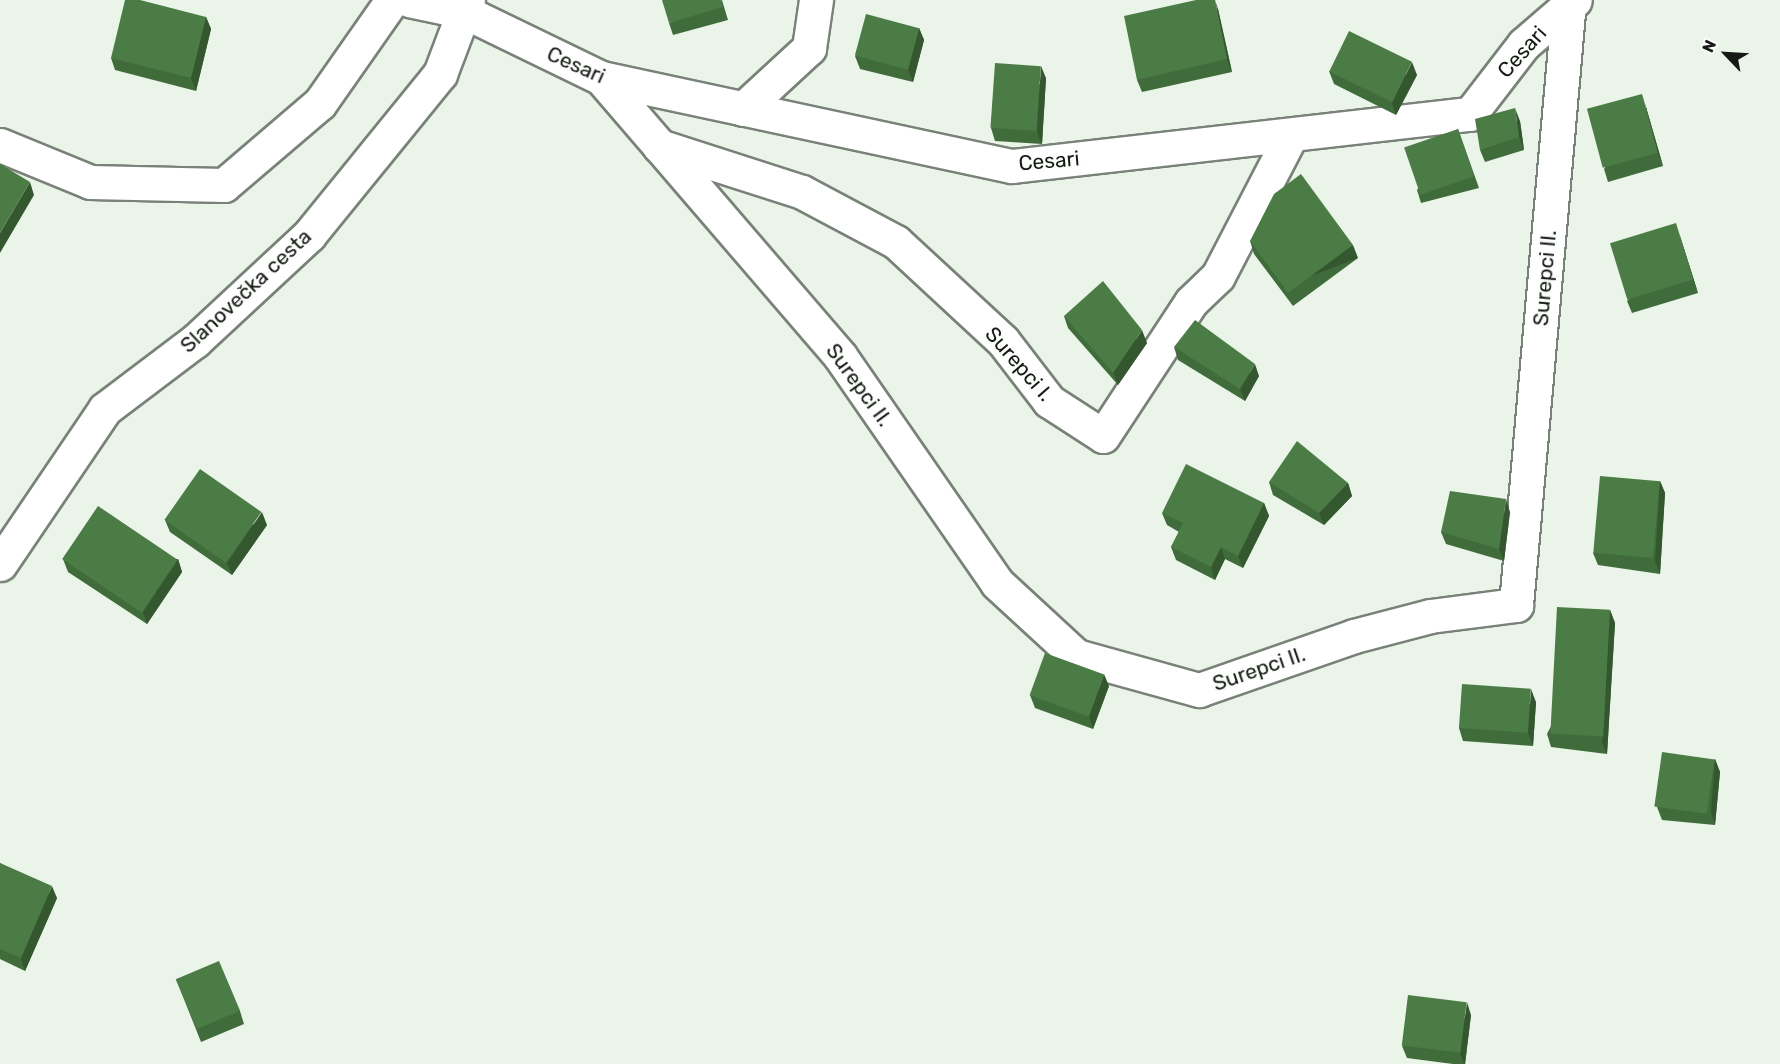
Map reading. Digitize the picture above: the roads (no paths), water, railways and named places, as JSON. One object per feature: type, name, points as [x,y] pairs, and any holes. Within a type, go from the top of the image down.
[{"type":"street","points":[[0,145],[90,182],[224,185],[320,103],[392,0]]},
{"type":"street","name":"Cesari","points":[[409,0],[466,6],[600,78],[1012,166],[1290,137],[1470,114],[1524,44],[1571,1]]},
{"type":"street","points":[[743,109],[809,48],[816,0]]},
{"type":"street","name":"Surepci II.","points":[[600,78],[840,356],[997,583],[1076,656],[1199,690],[1344,639],[1419,619],[1516,605],[1571,1]]},
{"type":"street","name":"Slanovečka cesta","points":[[0,564],[105,409],[195,341],[309,235],[440,74],[466,6]]},
{"type":"street","name":"Surepci I.","points":[[658,146],[802,192],[896,242],[1003,340],[1049,401],[1103,436],[1191,302],[1218,276],[1290,137]]}]
